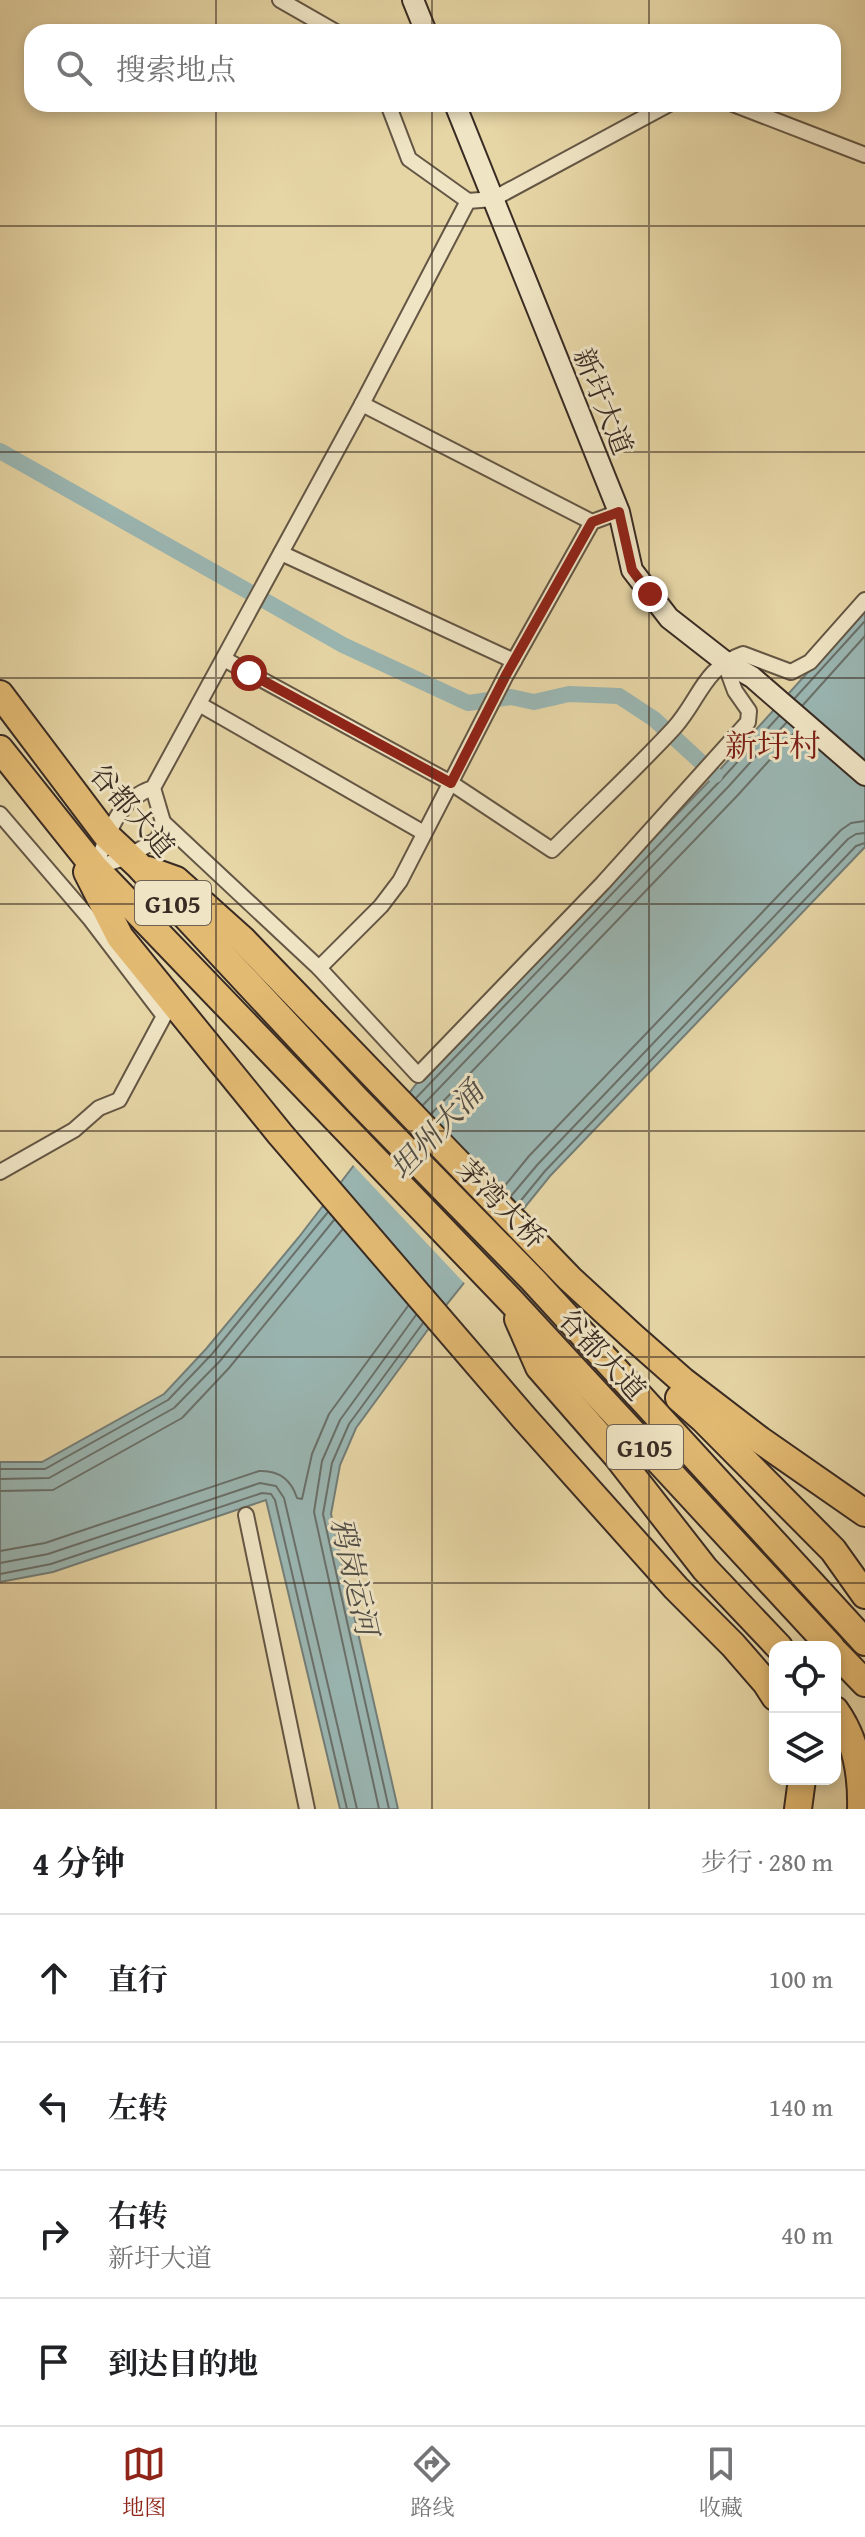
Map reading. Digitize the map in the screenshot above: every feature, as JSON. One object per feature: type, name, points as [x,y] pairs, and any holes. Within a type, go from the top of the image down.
[{"type":"highway","name":"谷都大道","points":[[0,694],[107,836],[358,1101]]},
{"type":"highway","name":"G105","points":[[0,749],[95,868],[511,1301]]},
{"type":"highway","points":[[69,837],[120,937],[271,1123],[525,1419],[769,1688]]},
{"type":"highway","points":[[132,861],[176,880],[243,940],[591,1298],[683,1381],[760,1440],[865,1513]]},
{"type":"highway","name":"茅湾大桥","points":[[358,1101],[533,1280]]},
{"type":"highway","name":"谷都大道","points":[[533,1280],[865,1642]]},
{"type":"highway","points":[[533,1280],[562,1297],[704,1420],[833,1550],[864,1592]]},
{"type":"highway","name":"谷都大道","points":[[511,1301],[825,1641]]},
{"type":"highway","points":[[511,1301],[539,1367],[616,1455],[705,1569],[773,1641]]},
{"type":"highway","points":[[841,1658],[865,1683]]},
{"type":"highway","points":[[841,1703],[865,1726]]},
{"type":"highway","points":[[837,1713],[857,1755],[861,1809]]},
{"type":"highway","points":[[798,1809],[801,1785]]},
{"type":"street","points":[[280,0],[322,24]]},
{"type":"street","points":[[413,0],[423,24]]},
{"type":"street","points":[[391,112],[409,159],[468,201],[493,199],[654,112]]},
{"type":"street","name":"新圩大道","points":[[458,112],[619,512],[632,570],[669,618],[724,661],[752,677],[865,775]]},
{"type":"street","points":[[754,112],[865,155]]},
{"type":"street","points":[[95,868],[121,809],[137,793],[153,788],[362,404],[468,201]]},
{"type":"street","points":[[362,404],[592,522]]},
{"type":"street","points":[[319,968],[381,906],[400,881],[514,661],[592,522],[619,512]]},
{"type":"street","points":[[281,553],[514,661]]},
{"type":"street","points":[[224,659],[451,783],[552,850],[676,725],[714,670],[724,661],[743,654],[791,672],[810,662],[865,600]]},
{"type":"street","points":[[153,788],[163,822],[319,968],[418,1075],[603,883],[748,722],[749,711],[735,691],[724,661]]},
{"type":"street","points":[[199,704],[424,833]]},
{"type":"street","points":[[0,814],[91,920],[164,1016],[119,1100],[99,1108],[74,1130],[0,1172]]},
{"type":"street","points":[[95,868],[132,861],[158,839],[163,822]]},
{"type":"street","points":[[246,1515],[307,1809]]},
{"type":"water","name":"坦州大涌","points":[[865,609],[865,847],[550,1176],[443,1309],[356,1428],[340,1465],[331,1514],[398,1809],[340,1809],[266,1500],[53,1572],[0,1582],[0,1462],[42,1462],[164,1394],[206,1349],[299,1237],[417,1083],[715,775]]},
{"type":"pier","points":[[397,1103],[514,1227],[467,1286],[351,1163]]},
{"type":"waterway","points":[[0,451],[343,645],[468,703],[511,697],[534,702],[569,694],[619,696],[654,719],[715,775]]},
{"type":"district","name":"新圩村","points":[[773,745]]},
{"type":"route","points":[[249,673],[451,783],[506,675],[592,522],[619,512],[632,570],[650,594]]},
{"type":"water label","name":"鸦岗运河","points":[[355,1576]]}]
